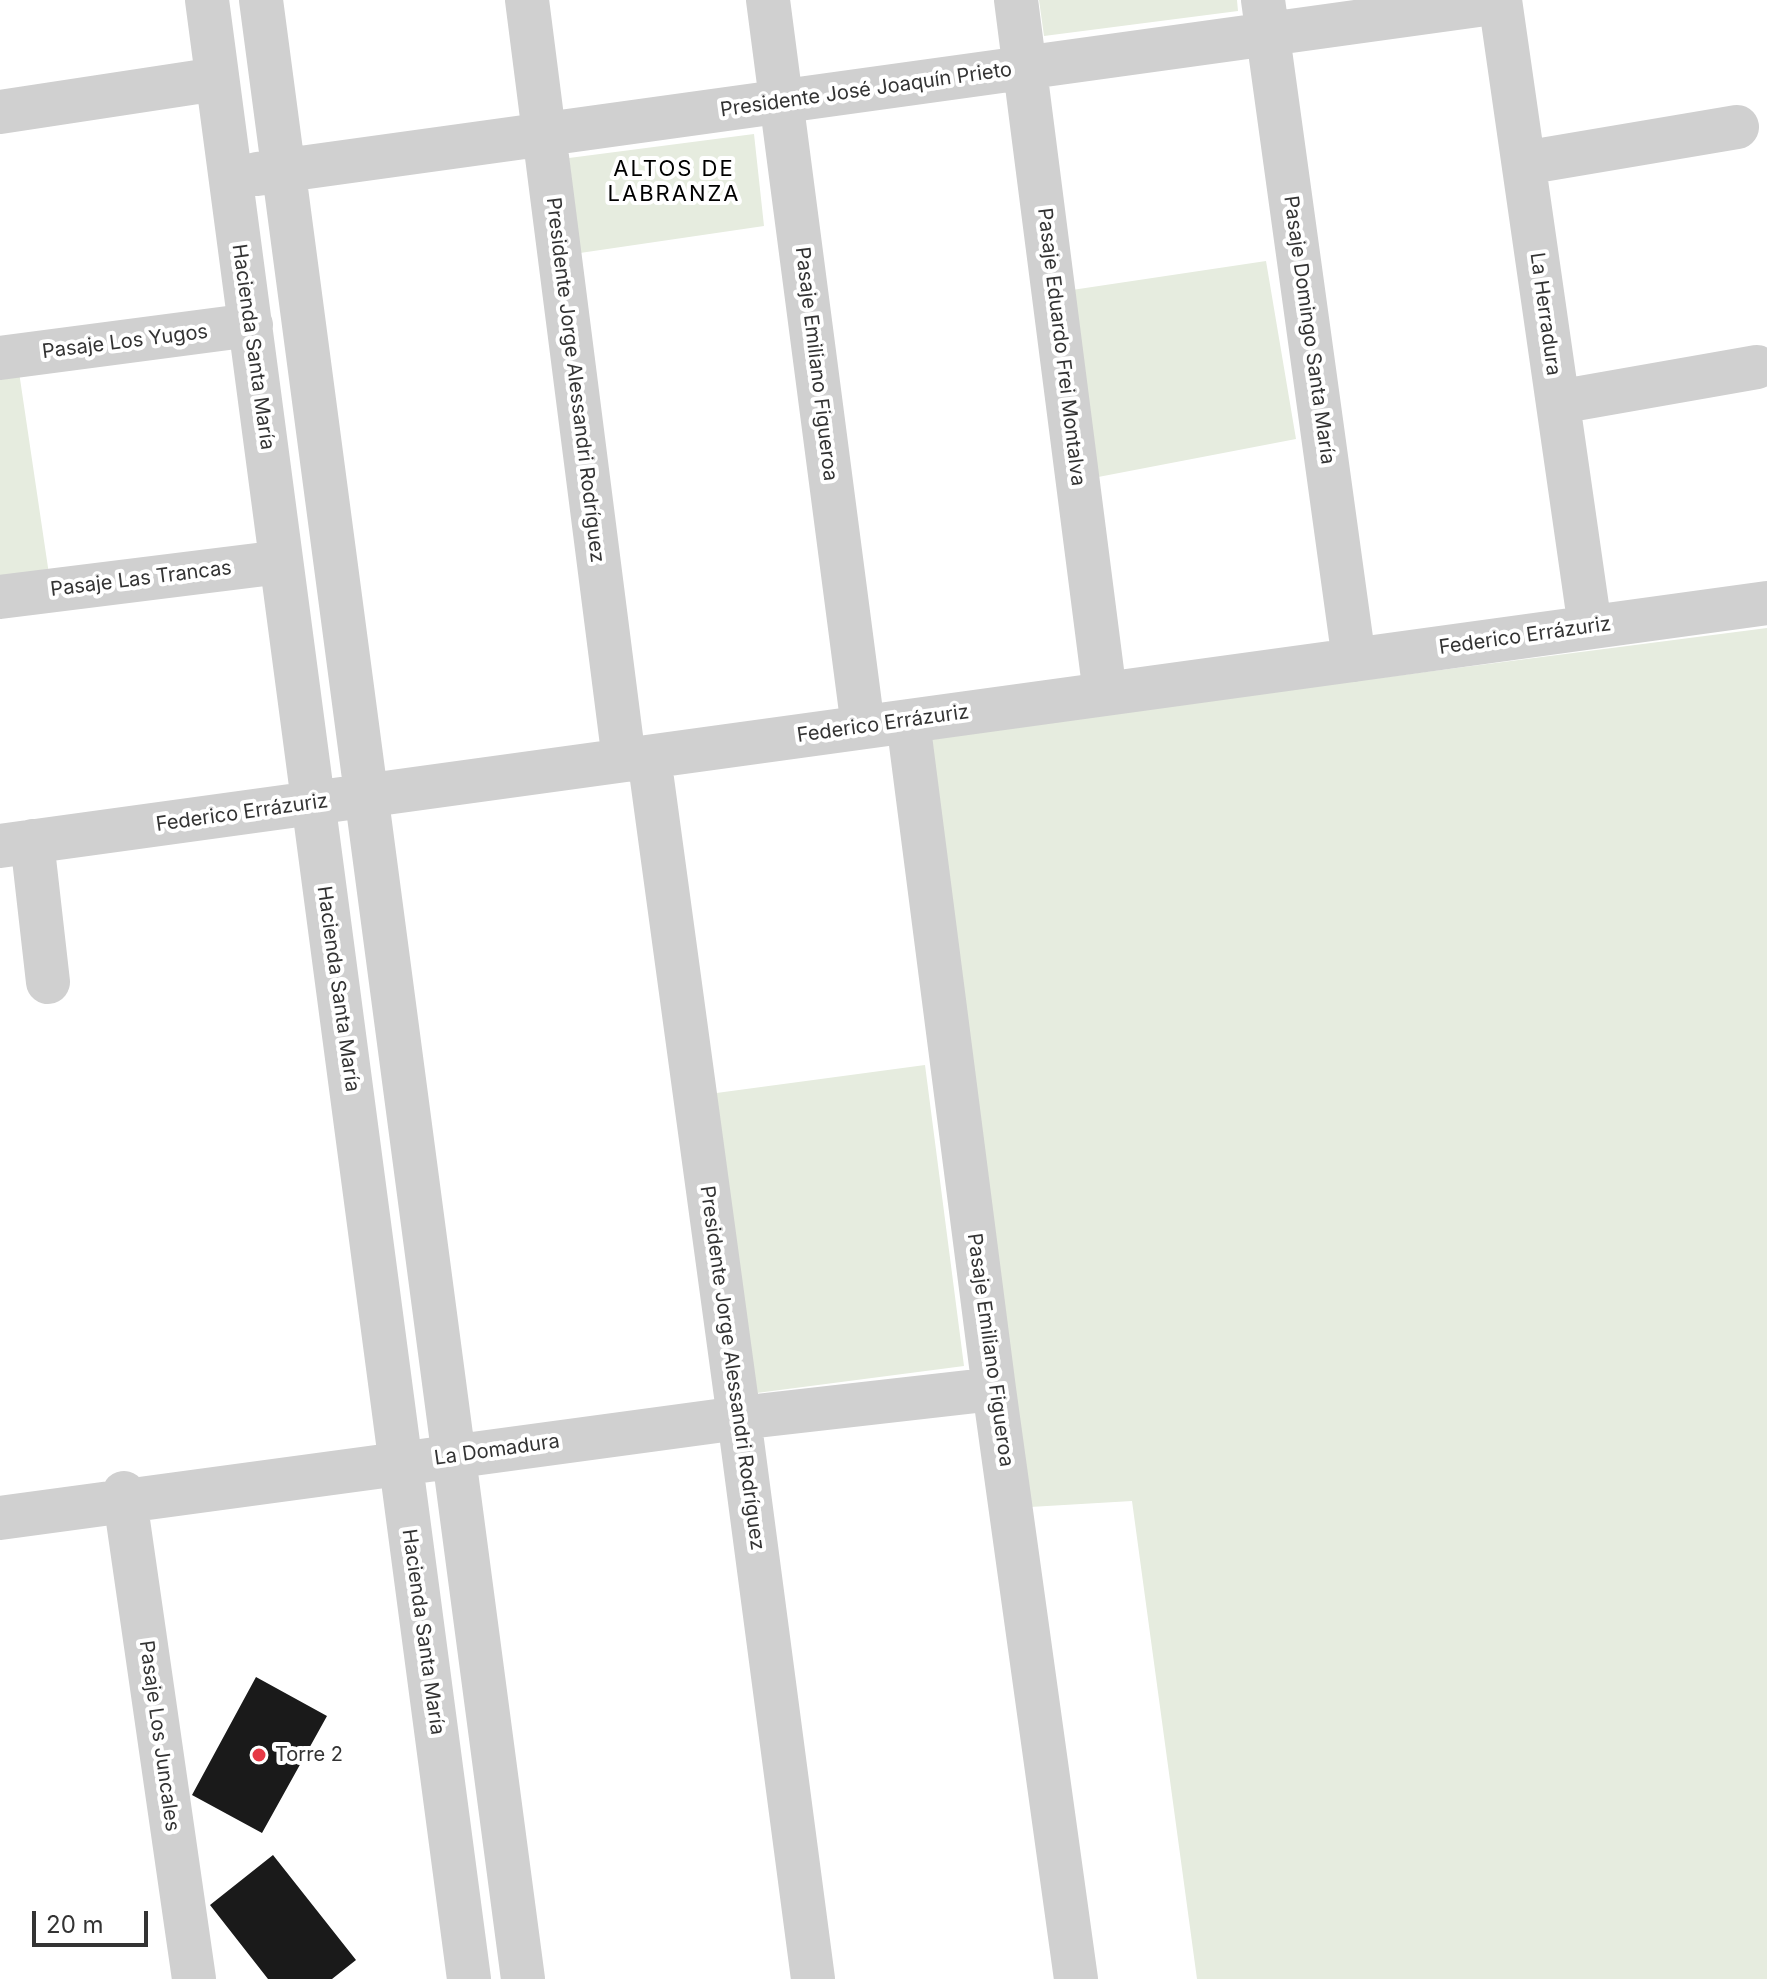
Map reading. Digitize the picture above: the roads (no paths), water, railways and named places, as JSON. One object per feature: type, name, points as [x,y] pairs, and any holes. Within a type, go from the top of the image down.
[{"type":"street","name":"Hacienda Santa María","points":[[207,0],[469,1979]]},
{"type":"street","points":[[261,0],[523,1979]]},
{"type":"street","name":"Presidente Jorge Alessandri Rodríguez","points":[[527,0],[636,758],[739,1418],[813,1979]]},
{"type":"street","name":"Pasaje Emiliano Figueroa","points":[[768,0],[863,727]]},
{"type":"street","name":"Pasaje Eduardo Frei Montalva","points":[[1016,0],[1105,694]]},
{"type":"street","name":"Presidente José Joaquín Prieto","points":[[231,176],[284,172],[1025,68],[1265,17],[1500,1]]},
{"type":"street","name":"La Herradura","points":[[1500,1],[1590,627]]},
{"type":"street","name":"Pasaje Domingo Santa María","points":[[1265,17],[1354,660]]},
{"type":"street","points":[[0,112],[217,79]]},
{"type":"street","points":[[1524,163],[1737,127]]},
{"type":"street","name":"Pasaje Los Yugos","points":[[0,358],[251,325]]},
{"type":"street","points":[[1558,402],[1757,367]]},
{"type":"street","name":"Pasaje Las Trancas","points":[[0,597],[281,562]]},
{"type":"street","name":"Federico Errázuriz","points":[[16,844],[1767,603]]},
{"type":"street","name":"Pasaje Emiliano Figueroa","points":[[908,721],[994,1389],[1076,1979]]},
{"type":"street","points":[[16,844],[48,982]]},
{"type":"street","name":"La Domadura","points":[[0,1518],[125,1497],[739,1418],[994,1389]]},
{"type":"street","name":"Pasaje Los Juncales","points":[[125,1497],[194,1979]]},
{"type":"place","name":"Torre 2","points":[[259,1755]]},
{"type":"district","name":"ALTOS DE LABRANZA","points":[[674,182]]}]
